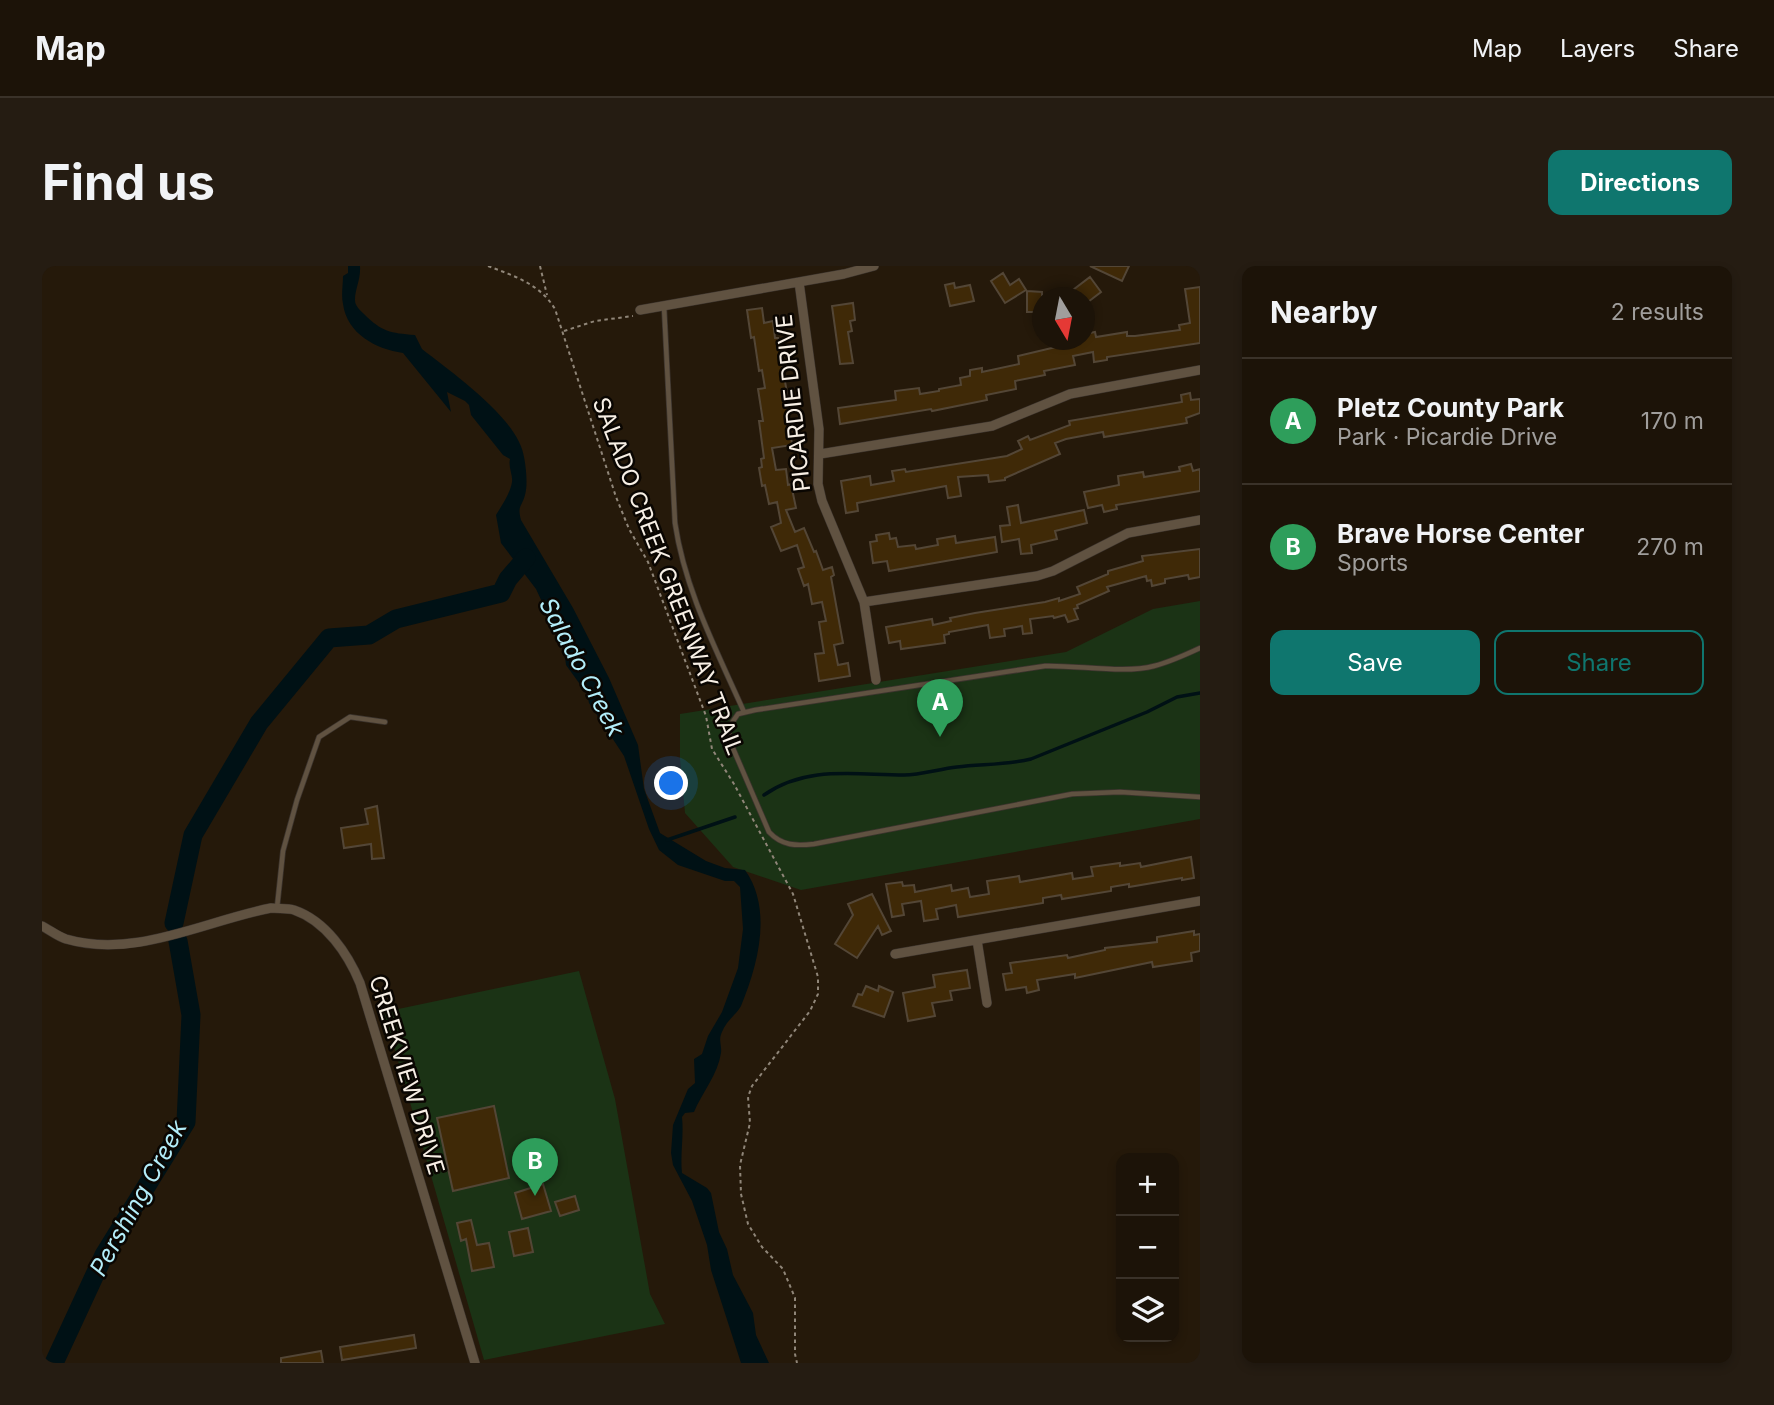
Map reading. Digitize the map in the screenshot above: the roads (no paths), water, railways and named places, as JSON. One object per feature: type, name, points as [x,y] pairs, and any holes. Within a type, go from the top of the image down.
[{"type":"street","points":[[640,310],[874,266]]},
{"type":"street","name":"PICARDIE DRIVE","points":[[799,282],[815,385],[820,454],[818,484],[822,501],[864,602],[876,680]]},
{"type":"street","points":[[820,454],[992,426],[1077,392],[1200,370]]},
{"type":"street","points":[[864,602],[1037,576],[1053,571],[1128,533],[1200,520]]},
{"type":"street","points":[[895,954],[1200,901]]},
{"type":"street","name":"CREEKVIEW DRIVE","points":[[42,926],[63,938],[99,946],[125,946],[246,913],[277,909],[293,910],[317,924],[338,944],[352,964],[360,983],[475,1363]]},
{"type":"street","points":[[977,940],[987,1003]]},
{"type":"lane","points":[[664,306],[675,523],[680,556],[690,589],[744,712]]},
{"type":"lane","points":[[1200,648],[1153,667],[1122,669],[1074,665],[1045,666],[744,712],[738,715],[729,727],[730,739],[769,832],[775,839],[789,845],[814,844],[1072,793],[1120,792],[1200,797]]},
{"type":"lane","points":[[277,909],[283,850],[319,737],[349,718],[385,722]]},
{"type":"water","name":"Salado Creek","points":[[348,266],[360,266],[355,300],[361,311],[376,325],[387,330],[415,335],[422,349],[466,383],[497,412],[519,442],[527,481],[520,509],[521,520],[573,608],[609,678],[638,745],[644,789],[660,833],[706,861],[725,868],[745,870],[754,885],[761,919],[753,973],[741,1006],[721,1035],[721,1053],[713,1076],[694,1112],[685,1113],[682,1117],[682,1173],[711,1193],[719,1232],[727,1249],[733,1275],[753,1313],[756,1335],[769,1363],[741,1363],[711,1270],[707,1245],[692,1201],[673,1165],[671,1153],[673,1125],[688,1089],[695,1083],[694,1059],[702,1054],[708,1036],[722,1012],[738,968],[743,929],[740,887],[734,881],[725,881],[678,865],[659,850],[624,756],[589,703],[587,694],[566,665],[564,649],[536,589],[501,543],[496,515],[511,486],[510,459],[503,455],[471,415],[469,405],[465,401],[447,392],[451,412],[403,353],[373,344],[350,324],[342,301],[343,276],[348,273]]},
{"type":"waterway","name":"Pershing Creek","points":[[174,923],[193,835],[259,723],[329,638],[369,635],[396,619],[501,593],[508,579],[526,558]]},
{"type":"waterway","points":[[764,795],[797,779],[814,775],[910,775],[1031,759],[1177,697],[1200,693]]},
{"type":"waterway","points":[[667,840],[735,817]]},
{"type":"waterway","name":"Pershing Creek","points":[[54,1363],[104,1255],[186,1122],[191,1015],[178,941]]},
{"type":"place","name":"Pletz County Park","points":[[940,737]]},
{"type":"place","name":"Brave Horse Center","points":[[535,1196]]}]
